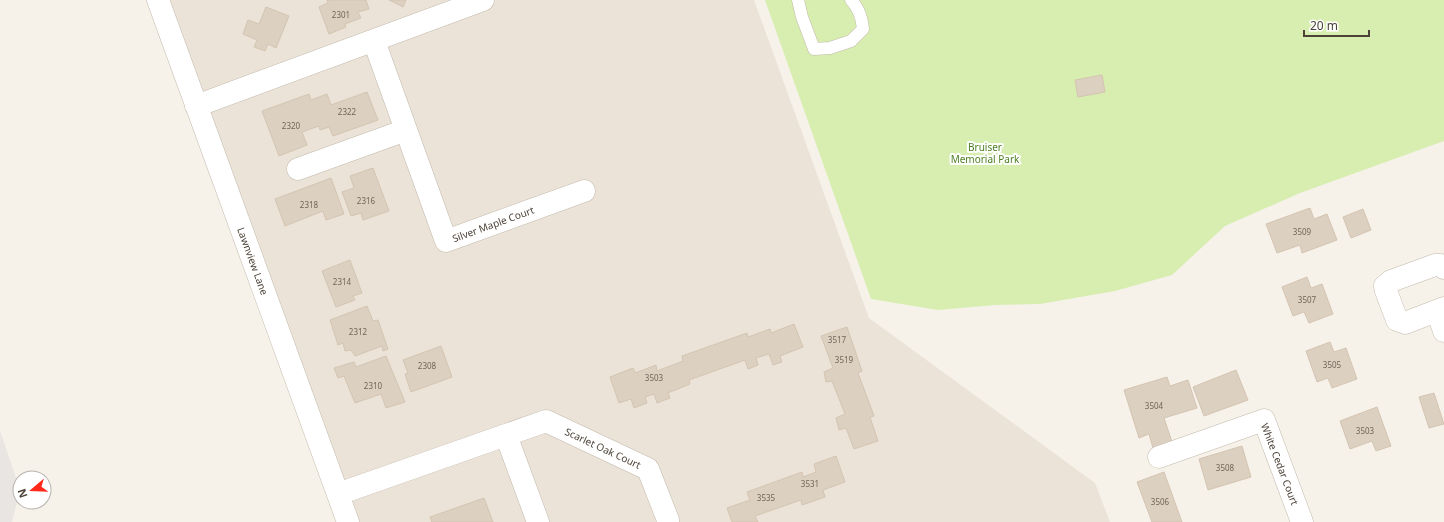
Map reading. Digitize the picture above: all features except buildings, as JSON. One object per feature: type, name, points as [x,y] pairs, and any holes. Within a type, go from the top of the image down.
[{"type":"street","name":"Lawnview Lane","points":[[158,0],[348,522]]},
{"type":"street","points":[[196,106],[374,40],[445,7],[483,0]]},
{"type":"street","name":"Silver Maple Court","points":[[374,40],[446,241],[584,191]]},
{"type":"street","points":[[298,169],[406,130]]},
{"type":"street","points":[[1442,316],[1405,323],[1397,320],[1385,286],[1391,281],[1435,265],[1440,265],[1444,268]]},
{"type":"street","name":"White Cedar Court","points":[[1158,457],[1264,420],[1302,522]]},
{"type":"street","name":"Scarlet Oak Court","points":[[338,494],[546,421],[648,469],[668,522]]},
{"type":"street","points":[[506,435],[538,522]]},
{"type":"lane","points":[[798,0],[802,17],[814,49],[830,48],[851,41],[863,29],[862,16],[851,0]]},
{"type":"shaded area","points":[[158,0],[754,0],[869,318],[1095,483],[1110,522],[351,522]]},
{"type":"shaded area","points":[[0,431],[13,470],[12,470],[12,510],[15,510],[12,522],[0,522]]},
{"type":"green space","name":"Bruiser Memorial Park","points":[[765,0],[1444,0],[1444,141],[1300,193],[1225,226],[1172,275],[1115,291],[1040,304],[995,305],[938,310],[871,299]]}]
